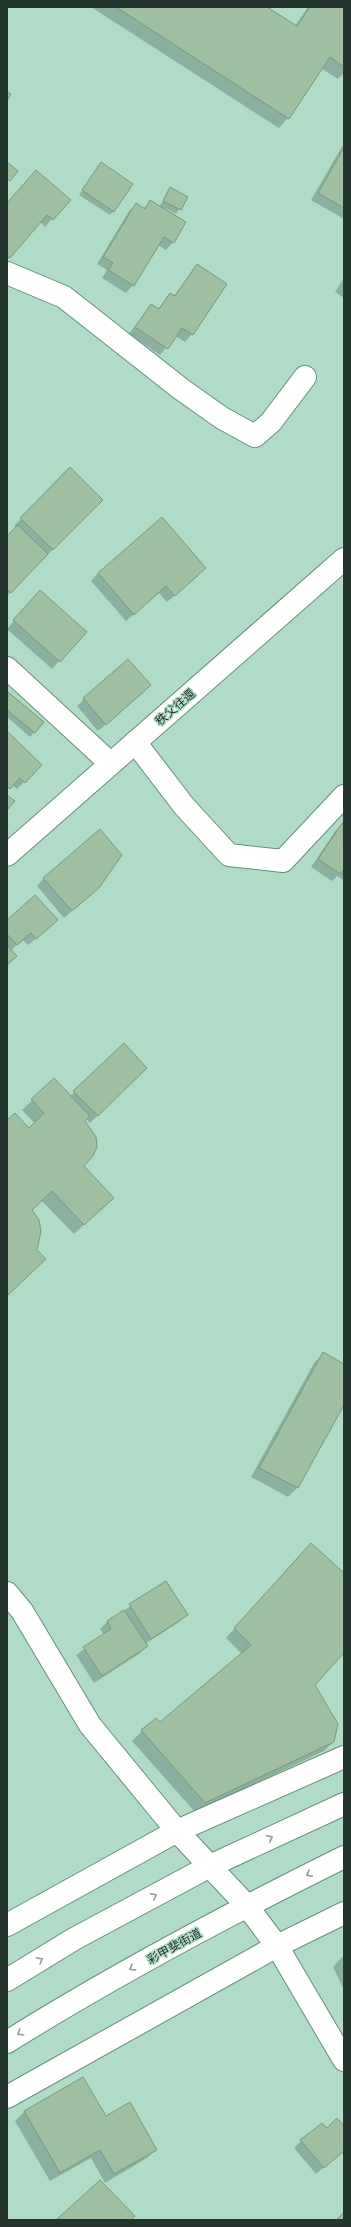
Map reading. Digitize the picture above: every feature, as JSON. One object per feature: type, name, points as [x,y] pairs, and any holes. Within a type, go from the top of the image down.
[{"type":"main road","points":[[7,273],[64,297],[187,393],[222,418],[255,436],[272,422],[305,377]]},
{"type":"main road","name":"秩父往還","points":[[7,855],[344,559]]},
{"type":"main road","points":[[7,668],[110,763]]},
{"type":"main road","points":[[135,742],[184,806],[229,855],[283,861],[344,796]]},
{"type":"main road","points":[[7,1593],[22,1611],[90,1725],[177,1831],[247,1906],[276,1946],[344,2060]]},
{"type":"main road","points":[[7,1925],[177,1831],[344,1757]]},
{"type":"main road","points":[[7,1980],[74,1939],[210,1866],[344,1804]]},
{"type":"main road","name":"彩甲斐街道","points":[[7,2042],[75,1999],[247,1906],[344,1857]]},
{"type":"main road","points":[[7,2097],[276,1946],[344,1913]]},
{"type":"building","points":[[116,7],[267,7],[297,26],[310,7],[344,7],[344,67],[330,57],[289,119]]},
{"type":"building","points":[[7,92],[11,94],[7,101]]},
{"type":"building","points":[[344,147],[344,208],[318,193]]},
{"type":"building","points":[[7,162],[18,171],[10,181],[7,179]]},
{"type":"building","points":[[101,162],[133,184],[114,212],[82,190]]},
{"type":"building","points":[[36,170],[71,200],[53,220],[47,215],[10,258],[7,256],[7,203]]},
{"type":"building","points":[[170,187],[188,197],[181,210],[163,201]]},
{"type":"building","points":[[150,200],[186,222],[174,243],[164,237],[134,286],[108,270],[113,263],[103,257],[136,203],[145,209]]},
{"type":"building","points":[[197,264],[227,284],[193,335],[182,328],[168,349],[135,327],[151,304],[159,309],[170,293],[175,296]]},
{"type":"building","points":[[70,467],[103,500],[53,550],[20,518]]},
{"type":"building","points":[[162,517],[206,568],[175,596],[166,586],[134,615],[98,573]]},
{"type":"building","points":[[18,525],[48,554],[11,593],[7,589],[7,536]]},
{"type":"building","points":[[40,590],[87,632],[60,662],[13,620]]},
{"type":"building","points":[[128,659],[151,685],[106,725],[83,698]]},
{"type":"building","points":[[8,692],[44,722],[35,733],[7,710]]},
{"type":"building","points":[[7,731],[42,765],[25,783],[20,778],[10,789],[7,786]]},
{"type":"building","points":[[7,795],[15,801],[7,810]]},
{"type":"building","points":[[343,822],[344,869],[340,874],[318,859]]},
{"type":"building","points":[[100,829],[122,855],[99,888],[72,911],[43,878]]},
{"type":"building","points":[[35,895],[58,920],[36,939],[31,933],[17,945],[7,934],[7,920]]},
{"type":"building","points":[[7,945],[17,956],[7,965]]},
{"type":"building","points":[[124,1043],[147,1068],[98,1116],[73,1091]]},
{"type":"building","points":[[54,1078],[90,1116],[85,1121],[96,1137],[97,1147],[93,1156],[84,1166],[114,1198],[84,1225],[52,1191],[32,1210],[39,1220],[41,1232],[37,1250],[46,1259],[7,1296],[7,1120],[15,1113],[29,1128],[44,1113],[31,1099]]},
{"type":"building","points":[[323,1352],[344,1364],[344,1405],[298,1488],[259,1468]]},
{"type":"building","points":[[311,1543],[344,1573],[344,1653],[315,1685],[338,1724],[334,1742],[205,1803],[141,1730],[156,1718],[160,1722],[251,1645],[234,1628]]},
{"type":"building","points":[[166,1581],[188,1615],[151,1639],[129,1604]]},
{"type":"building","points":[[124,1610],[148,1646],[102,1676],[83,1647],[111,1629],[107,1621]]},
{"type":"building","points":[[83,2077],[106,2116],[130,2102],[157,2150],[114,2174],[100,2150],[60,2173],[24,2111]]},
{"type":"building","points":[[337,2118],[344,2126],[344,2151],[324,2168],[300,2140],[322,2123],[327,2128]]},
{"type":"building","points":[[100,2180],[135,2216],[131,2220],[56,2220]]},
{"type":"building","points":[[344,2212],[344,2220],[336,2220]]}]
